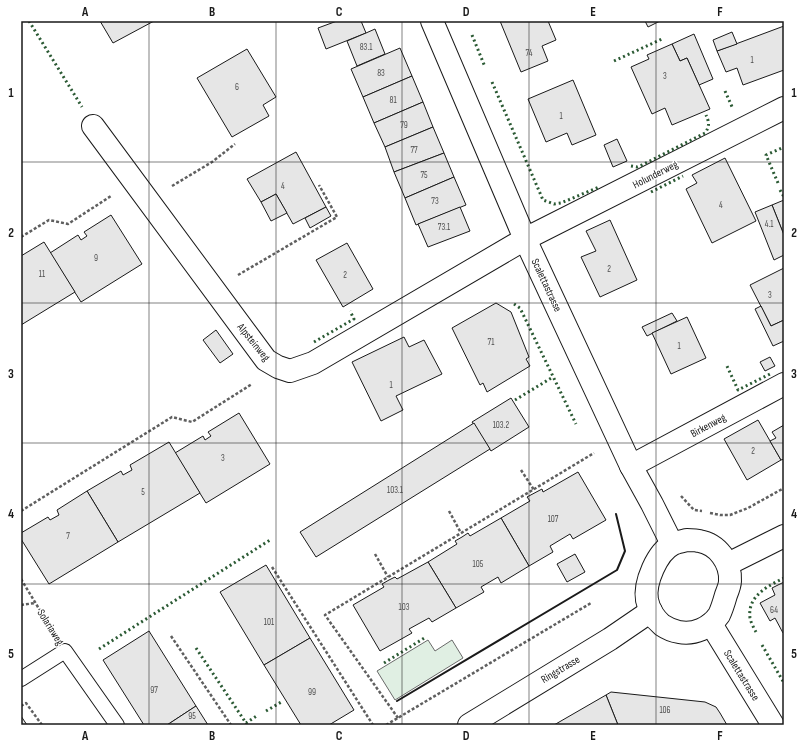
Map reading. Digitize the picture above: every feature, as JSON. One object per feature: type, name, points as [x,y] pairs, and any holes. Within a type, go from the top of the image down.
[{"type":"street","name":"Scalettastrasse","points":[[434,22],[525,239],[631,466],[672,544]]},
{"type":"street","name":"Holunderweg","points":[[525,239],[784,108]]},
{"type":"street","name":"Alpsteinweg","points":[[93,126],[266,360],[278,367],[290,371],[313,363],[525,239]]},
{"type":"street","name":"Birkenweg","points":[[631,466],[784,384]]},
{"type":"street","points":[[728,564],[784,536]]},
{"type":"street","points":[[687,540],[700,541],[710,545],[720,553],[728,564],[730,571],[730,582],[724,604],[719,615],[711,624],[699,631],[685,633],[671,630],[664,626],[651,612],[647,599],[648,584],[656,563],[662,553],[672,544],[687,540]]},
{"type":"street","name":"Ringstrasse","points":[[469,725],[610,639],[651,612]]},
{"type":"street","name":"Scalettastrasse","points":[[711,624],[773,725]]},
{"type":"lane","name":"Solariaweg","points":[[21,679],[65,651]]},
{"type":"lane","points":[[65,651],[117,725]]},
{"type":"path","points":[[148,201],[212,162],[235,144]]},
{"type":"path","points":[[21,237],[49,220],[68,224],[134,181]]},
{"type":"path","points":[[214,289],[337,217],[319,185]]},
{"type":"path","points":[[21,511],[172,417],[192,422],[278,367]]},
{"type":"path","points":[[398,718],[325,615],[618,439]]},
{"type":"path","points":[[521,470],[534,490]]},
{"type":"path","points":[[678,492],[694,510],[720,516],[730,515],[742,510],[784,488]]},
{"type":"path","points":[[449,511],[461,533]]},
{"type":"path","points":[[375,554],[388,577]]},
{"type":"path","points":[[272,567],[373,725]]},
{"type":"path","name":"Solariaweg","points":[[21,579],[65,651]]},
{"type":"path","points":[[21,605],[35,602]]},
{"type":"path","points":[[386,725],[591,602]]},
{"type":"path","points":[[171,636],[231,725]]},
{"type":"path","points":[[21,706],[26,703],[42,725]]},
{"type":"green space","points":[[428,640],[435,651],[452,640],[463,658],[395,700],[377,671]]},
{"type":"building","points":[[100,21],[154,21],[113,43]]},
{"type":"building","points":[[337,21],[361,21],[366,33],[326,49],[318,28]]},
{"type":"building","points":[[500,21],[548,21],[556,40],[542,46],[548,61],[521,72]]},
{"type":"building","points":[[645,21],[660,21],[648,27]]},
{"type":"building","points":[[784,26],[784,70],[743,85],[737,68],[726,72],[717,51]]},
{"type":"building","points":[[375,29],[385,54],[357,66],[347,41]]},
{"type":"building","points":[[732,32],[737,44],[717,51],[713,40]]},
{"type":"building","points":[[694,34],[713,79],[699,85],[687,58],[680,61],[672,44]]},
{"type":"building","points":[[672,44],[680,61],[687,58],[710,109],[672,125],[665,108],[652,114],[631,67],[649,59],[647,55]]},
{"type":"building","points":[[400,48],[412,76],[363,97],[351,69]]},
{"type":"building","points":[[247,49],[276,97],[263,105],[269,116],[232,137],[197,78]]},
{"type":"building","points":[[412,76],[423,102],[374,123],[363,97]]},
{"type":"building","points":[[573,80],[596,135],[572,145],[567,133],[546,142],[528,99]]},
{"type":"building","points":[[423,102],[433,127],[385,147],[374,123]]},
{"type":"building","points":[[433,127],[444,153],[394,172],[385,147]]},
{"type":"building","points":[[617,139],[627,161],[613,167],[604,145]]},
{"type":"building","points":[[296,152],[326,207],[293,224],[276,194],[261,202],[247,179]]},
{"type":"building","points":[[444,153],[454,177],[405,198],[394,172]]},
{"type":"building","points":[[725,158],[756,221],[712,243],[686,189],[697,183],[692,175]]},
{"type":"building","points":[[454,177],[466,205],[416,225],[405,198]]},
{"type":"building","points":[[276,194],[287,213],[271,221],[261,202]]},
{"type":"building","points":[[784,200],[784,235],[772,205]]},
{"type":"building","points":[[772,205],[784,235],[784,255],[774,260],[755,212]]},
{"type":"building","points":[[326,207],[331,216],[310,228],[305,218]]},
{"type":"building","points":[[460,207],[470,231],[428,247],[418,224]]},
{"type":"building","points":[[111,215],[142,264],[81,302],[50,253],[78,235],[81,240],[87,236],[84,232]]},
{"type":"building","points":[[610,220],[637,280],[600,297],[581,257],[596,251],[586,231]]},
{"type":"building","points":[[44,242],[75,292],[21,325],[21,256]]},
{"type":"building","points":[[347,243],[373,289],[343,307],[316,260]]},
{"type":"building","points":[[784,268],[784,320],[771,326],[750,285]]},
{"type":"building","points":[[496,303],[511,312],[529,357],[526,359],[530,366],[487,392],[483,383],[480,385],[452,328]]},
{"type":"building","points":[[761,306],[771,326],[784,320],[784,341],[773,346],[755,309]]},
{"type":"building","points":[[672,313],[677,321],[647,336],[642,327]]},
{"type":"building","points":[[687,317],[706,358],[671,374],[652,333]]},
{"type":"building","points":[[216,330],[233,354],[220,363],[203,340]]},
{"type":"building","points":[[404,337],[409,347],[424,340],[442,374],[396,396],[403,410],[381,421],[352,362]]},
{"type":"building","points":[[770,357],[775,366],[765,371],[760,362]]},
{"type":"building","points":[[511,398],[529,427],[491,451],[472,422]]},
{"type":"building","points":[[239,413],[270,464],[206,503],[175,453],[203,436],[205,440],[211,436],[208,432]]},
{"type":"building","points":[[758,420],[781,460],[747,480],[724,439]]},
{"type":"building","points":[[474,423],[490,449],[316,557],[300,532]]},
{"type":"building","points":[[784,425],[784,459],[781,460],[770,441],[776,438],[772,432]]},
{"type":"building","points":[[169,442],[200,493],[118,542],[87,491],[121,471],[123,475],[132,470],[130,465]]},
{"type":"building","points":[[578,472],[606,520],[573,539],[570,534],[550,546],[553,552],[529,566],[501,518],[530,501],[527,497],[542,489],[543,492]]},
{"type":"building","points":[[87,491],[118,542],[49,584],[21,539],[21,533],[48,517],[50,520],[59,515],[57,510]]},
{"type":"building","points":[[501,518],[529,566],[501,583],[498,577],[481,587],[484,592],[456,608],[428,562],[457,544],[455,541],[468,533],[470,536]]},
{"type":"building","points":[[575,554],[585,572],[567,582],[557,564]]},
{"type":"building","points":[[428,562],[456,608],[432,622],[429,618],[409,629],[412,633],[380,651],[353,605],[384,587],[382,584],[395,577],[397,579]]},
{"type":"building","points":[[266,565],[310,638],[264,665],[220,592]]},
{"type":"building","points":[[784,582],[783,633],[775,618],[770,621],[760,603],[775,595],[772,588]]},
{"type":"building","points":[[149,631],[196,706],[167,725],[144,725],[103,660]]},
{"type":"building","points":[[310,638],[354,710],[329,725],[301,725],[264,665]]},
{"type":"building","points":[[611,692],[705,702],[716,707],[727,725],[618,725],[606,695]]},
{"type":"building","points":[[606,695],[618,725],[554,725]]},
{"type":"building","points":[[196,706],[208,725],[167,725]]},
{"type":"building","points":[[21,716],[27,725],[21,725]]},
{"type":"hedge","points":[[29,21],[82,107]]},
{"type":"hedge","points":[[472,35],[485,67]]},
{"type":"hedge","points":[[614,61],[662,39]]},
{"type":"hedge","points":[[492,82],[543,200],[554,204],[561,203],[599,187]]},
{"type":"hedge","points":[[725,91],[733,109]]},
{"type":"hedge","points":[[631,166],[637,167],[642,165],[705,133],[708,128],[708,120],[706,115]]},
{"type":"hedge","points":[[778,183],[766,155],[784,147]]},
{"type":"hedge","points":[[651,192],[683,176]]},
{"type":"hedge","points":[[780,190],[784,197]]},
{"type":"hedge","points":[[514,304],[520,308],[576,424]]},
{"type":"hedge","points":[[314,342],[354,319],[350,311]]},
{"type":"hedge","points":[[727,366],[738,390],[770,374]]},
{"type":"hedge","points":[[515,400],[553,377]]},
{"type":"hedge","points":[[99,649],[270,540]]},
{"type":"hedge","points":[[756,632],[750,618],[750,610],[755,598],[765,588],[784,578]]},
{"type":"hedge","points":[[384,663],[426,637]]},
{"type":"hedge","points":[[762,645],[784,683]]},
{"type":"hedge","points":[[196,648],[246,723],[258,715]]},
{"type":"hedge","points":[[266,711],[283,701]]},
{"type":"wall","points":[[397,701],[617,570],[625,551],[616,514]]}]
